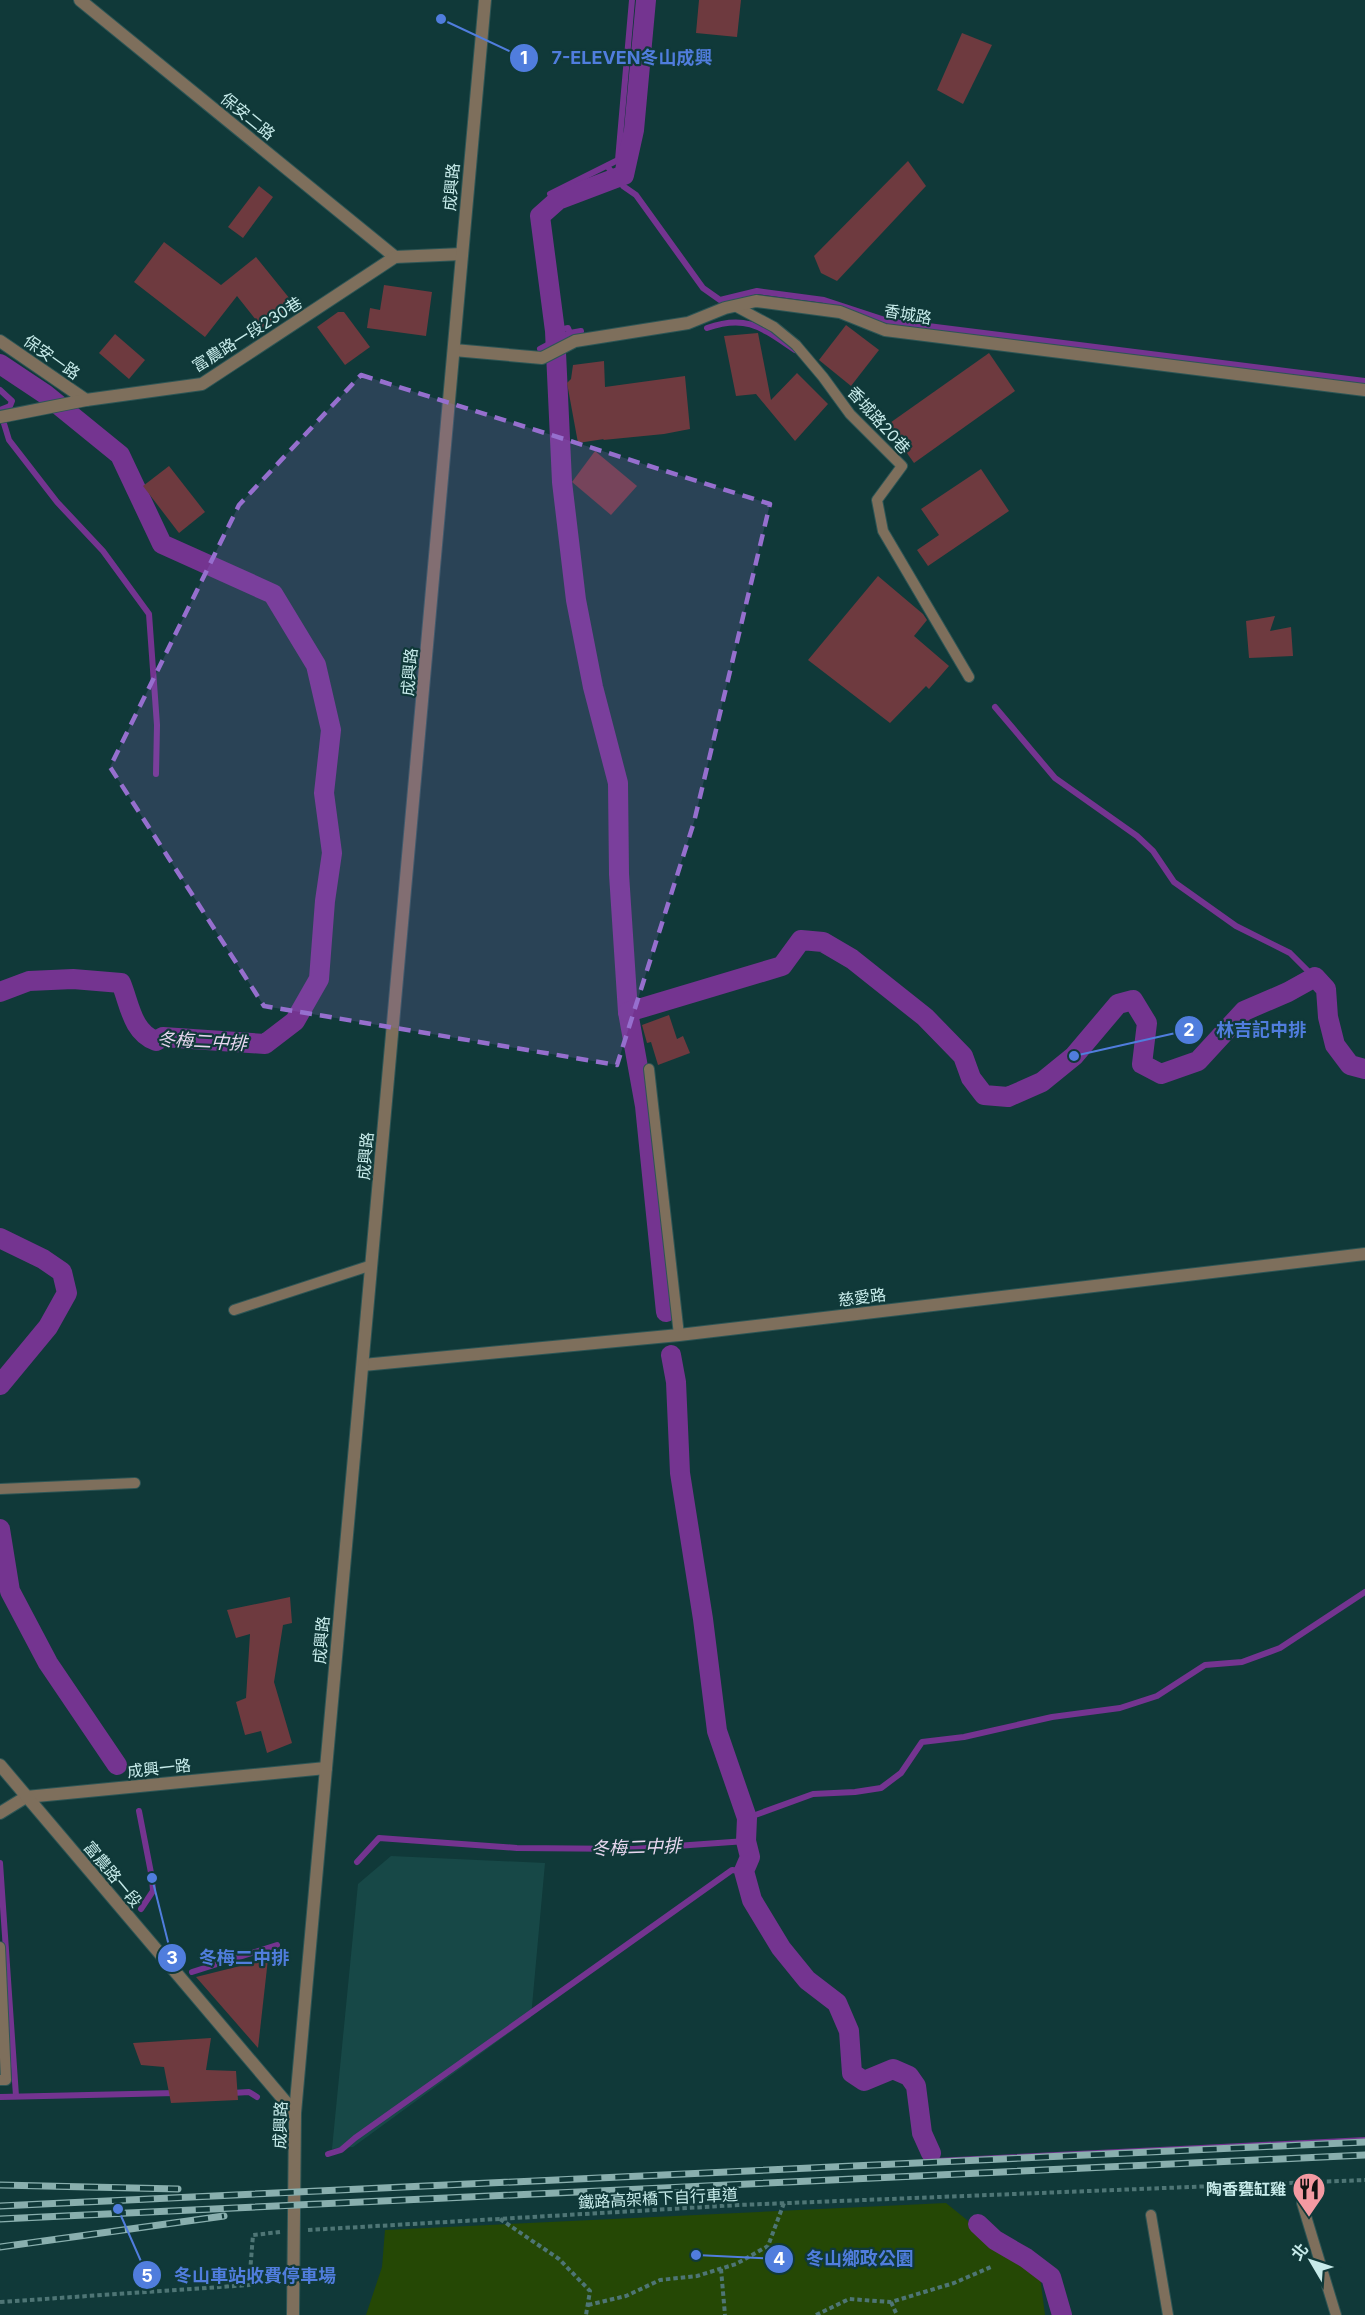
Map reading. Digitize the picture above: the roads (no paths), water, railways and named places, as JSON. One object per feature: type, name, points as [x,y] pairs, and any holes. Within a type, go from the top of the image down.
[{"type":"street","name":"保安二路","points":[[80,0],[395,257]]},
{"type":"street","name":"成興路","points":[[293,2315],[295,2113],[485,0]]},
{"type":"street","points":[[395,257],[462,254]]},
{"type":"street","name":"富農路一段230巷","points":[[0,417],[86,400],[202,384],[395,257]]},
{"type":"street","name":"香城路","points":[[454,350],[542,358],[574,341],[688,323],[756,301],[840,312],[885,330],[1365,390]]},
{"type":"street","name":"保安一路","points":[[0,341],[86,400]]},
{"type":"street","name":"慈愛路","points":[[363,1365],[679,1335],[1365,1254]]},
{"type":"street","name":"富農路一段","points":[[0,1765],[295,2113]]},
{"type":"street","name":"成興一路","points":[[0,1813],[26,1797],[326,1768]]},
{"type":"lane","name":"香城路20巷","points":[[735,306],[774,327],[796,345],[850,414],[902,466],[877,500],[883,531],[969,677]]},
{"type":"lane","points":[[649,1069],[679,1335]]},
{"type":"lane","points":[[234,1310],[372,1265]]},
{"type":"lane","points":[[0,1489],[135,1483]]},
{"type":"lane","points":[[0,1947],[6,2080],[0,2080]]},
{"type":"lane","points":[[1302,2203],[1336,2315]]},
{"type":"lane","points":[[1151,2215],[1168,2315]]},
{"type":"waterway","points":[[550,194],[618,160],[632,0]]},
{"type":"waterway","points":[[646,0],[634,130],[624,175],[558,200],[540,216],[555,331],[562,482],[576,600],[593,687],[618,783],[619,874],[628,1012],[645,1106],[666,1312]]},
{"type":"waterway","points":[[607,166],[623,186],[636,195],[703,288],[720,300],[757,291],[824,300],[888,321],[1365,381]]},
{"type":"waterway","points":[[707,328],[733,322],[754,325],[795,350]]},
{"type":"waterway","points":[[555,331],[568,328],[570,333]]},
{"type":"waterway","points":[[540,349],[570,333],[581,331]]},
{"type":"waterway","points":[[0,364],[45,394],[120,455],[162,544],[273,594],[316,665],[331,730],[324,793],[332,853],[325,901],[319,979],[295,1021],[265,1044],[163,1037],[156,1041],[148,1037],[137,1024],[121,983],[73,979],[29,981],[0,992]]},
{"type":"waterway","points":[[0,390],[12,401],[10,406],[0,410]]},
{"type":"waterway","points":[[2,417],[9,440],[57,502],[103,551],[149,614],[157,725],[156,774]]},
{"type":"waterway","points":[[995,707],[1055,778],[1137,836],[1153,851],[1174,882],[1236,926],[1290,953],[1308,971]]},
{"type":"waterway","points":[[628,1012],[782,966],[801,940],[823,942],[852,959],[925,1017],[963,1056],[971,1078],[984,1095],[1008,1097],[1042,1082],[1074,1056],[1118,1004],[1133,1000],[1147,1023],[1142,1064],[1161,1074],[1198,1061],[1244,1011],[1288,992],[1315,977],[1326,989],[1328,1017],[1335,1045],[1350,1065],[1365,1069]]},
{"type":"waterway","name":"冬梅二中排","points":[[0,1238],[43,1259],[62,1272],[67,1293],[48,1327],[0,1385]]},
{"type":"waterway","points":[[671,1355],[676,1382],[680,1473],[703,1619],[717,1731],[747,1818],[746,1841],[750,1857],[744,1871],[752,1900],[781,1948],[807,1980],[837,2003],[849,2031],[852,2073],[864,2081],[893,2069],[909,2076],[916,2086],[922,2133],[931,2153]]},
{"type":"waterway","name":"冬梅二中排","points":[[0,1529],[10,1591],[48,1663],[117,1765]]},
{"type":"waterway","points":[[747,1818],[813,1794],[881,1788],[901,1773],[922,1742],[964,1737],[1052,1717],[1120,1708],[1157,1696],[1205,1665],[1242,1662],[1280,1648],[1365,1592]]},
{"type":"waterway","name":"冬梅二中排","points":[[139,1811],[153,1891],[141,1909]]},
{"type":"waterway","name":"冬梅二中排","points":[[357,1862],[379,1838],[517,1848],[634,1849],[746,1841]]},
{"type":"waterway","points":[[0,1863],[16,2096]]},
{"type":"waterway","points":[[328,2154],[341,2150],[732,1870],[744,1871]]},
{"type":"waterway","name":"冬梅二中排","points":[[192,1972],[277,1945]]},
{"type":"waterway","points":[[232,2093],[249,2092],[257,2097]]},
{"type":"waterway","points":[[0,2097],[176,2093]]},
{"type":"waterway","points":[[936,2161],[1365,2140]]},
{"type":"waterway","points":[[978,2224],[995,2240],[1026,2258],[1051,2277],[1062,2315]]},
{"type":"railway","points":[[0,2206],[1365,2142]]},
{"type":"railway","points":[[0,2219],[1365,2155]]},
{"type":"railway","points":[[0,2185],[178,2189]]},
{"type":"railway","points":[[0,2247],[224,2216]]},
{"type":"place","name":"7-ELEVEN冬山成興","points":[[441,19]]},
{"type":"place","name":"林吉記中排","points":[[1074,1056]]},
{"type":"place","name":"冬梅二中排","points":[[152,1878]]},
{"type":"place","name":"冬山車站收費停車場","points":[[118,2209]]},
{"type":"place","name":"陶香甕缸雞","points":[[1309,2218]]},
{"type":"place","name":"冬山鄉政公園","points":[[696,2255]]}]
